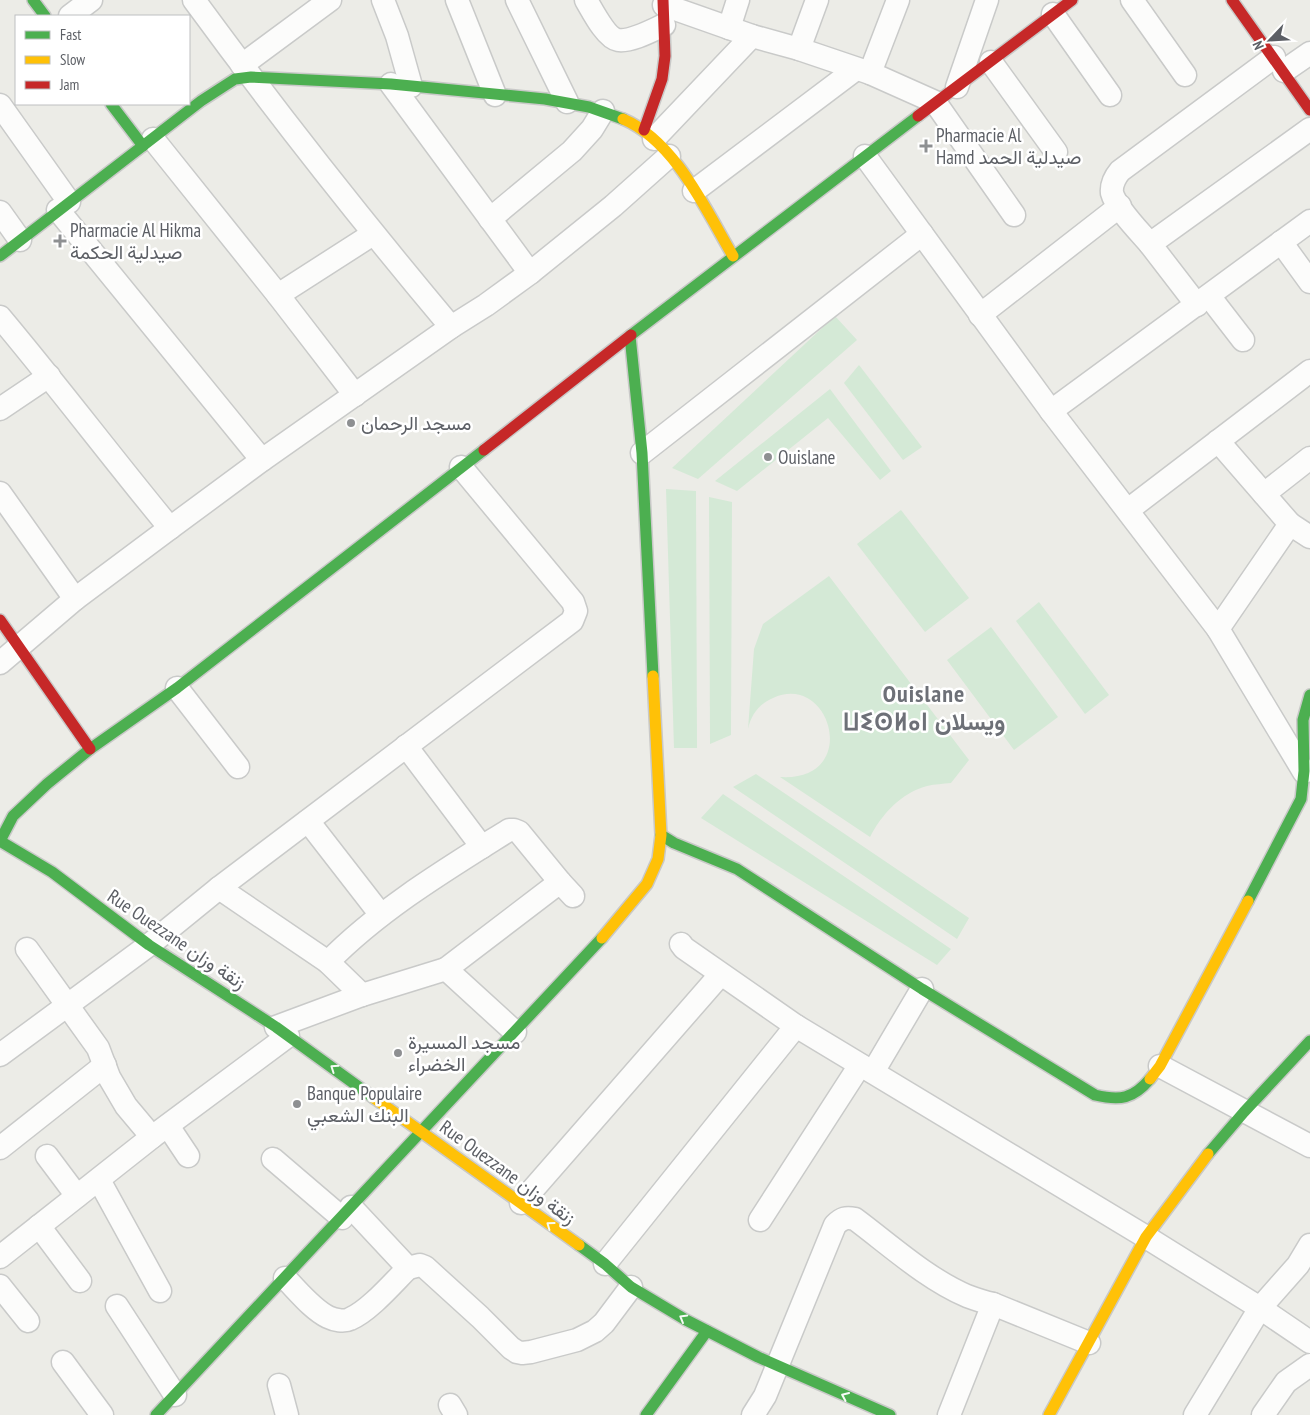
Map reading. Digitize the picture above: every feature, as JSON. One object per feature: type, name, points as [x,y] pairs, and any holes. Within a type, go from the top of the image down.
[{"type":"street","points":[[33,0],[44,15]]},
{"type":"street","points":[[71,15],[91,0]]},
{"type":"street","points":[[194,0],[246,71],[373,234],[451,327]]},
{"type":"street","points":[[0,256],[201,101],[246,71],[330,0]]},
{"type":"street","points":[[383,0],[397,36],[401,85],[490,219],[530,273]]},
{"type":"street","points":[[457,0],[496,95]]},
{"type":"street","points":[[516,0],[567,102]]},
{"type":"street","points":[[586,0],[600,24],[610,35],[618,40],[632,38],[664,10]]},
{"type":"street","points":[[729,28],[738,0]]},
{"type":"street","points":[[799,50],[817,0]]},
{"type":"street","points":[[694,191],[863,71],[898,0]]},
{"type":"street","points":[[957,86],[987,0]]},
{"type":"street","points":[[0,841],[13,816],[46,784],[90,749],[177,688],[733,256],[1072,0]]},
{"type":"street","points":[[1132,0],[1185,75]]},
{"type":"street","points":[[1232,0],[1310,110]]},
{"type":"street","points":[[664,10],[729,28],[863,71],[935,102],[1014,215]]},
{"type":"street","points":[[649,135],[662,79],[665,56],[664,10]]},
{"type":"street","points":[[1053,14],[1110,95]]},
{"type":"street","points":[[649,135],[752,36]]},
{"type":"street","points":[[1243,340],[1203,301],[1150,244],[1120,206],[1112,193],[1112,185],[1120,171],[1279,64],[1310,53]]},
{"type":"street","points":[[991,62],[1056,152]]},
{"type":"street","points":[[246,71],[567,102],[618,116],[649,135],[669,156],[694,191],[733,256]]},
{"type":"street","points":[[0,105],[64,206],[262,460]]},
{"type":"street","points":[[113,105],[148,142],[278,295],[355,395]]},
{"type":"street","points":[[490,219],[572,151],[592,129],[603,111]]},
{"type":"street","points":[[1150,244],[1310,129]]},
{"type":"street","points":[[0,663],[75,599],[262,460],[530,273],[613,206],[669,156]]},
{"type":"street","points":[[865,156],[1051,412],[1218,629],[1307,774]]},
{"type":"street","points":[[980,315],[1120,206]]},
{"type":"street","points":[[0,212],[20,240]]},
{"type":"street","points":[[1051,412],[1310,221]]},
{"type":"street","points":[[278,295],[373,234]]},
{"type":"street","points":[[642,453],[922,234]]},
{"type":"street","points":[[1281,242],[1310,282]]},
{"type":"street","points":[[0,317],[49,376],[110,456],[170,528]]},
{"type":"street","points":[[156,1415],[598,942],[647,884],[658,859],[660,835],[642,453],[630,336]]},
{"type":"street","points":[[1128,510],[1310,371]]},
{"type":"street","points":[[0,410],[49,376]]},
{"type":"street","points":[[1218,441],[1290,524],[1310,537]]},
{"type":"street","points":[[1264,494],[1310,458]]},
{"type":"street","points":[[0,1055],[149,945],[219,888],[572,621],[576,611],[573,602],[460,467]]},
{"type":"street","points":[[0,493],[75,599]]},
{"type":"street","points":[[1218,629],[1290,524]]},
{"type":"street","points":[[0,620],[90,749]]},
{"type":"street","points":[[177,688],[238,767]]},
{"type":"street","points":[[660,835],[674,843],[737,869],[922,989],[1095,1095],[1112,1100],[1127,1098],[1144,1088],[1160,1066],[1294,815],[1302,797],[1307,774],[1301,728],[1310,695]]},
{"type":"street","points":[[406,746],[482,847]]},
{"type":"street","points":[[308,821],[381,915]]},
{"type":"street","points":[[0,1257],[99,1180],[282,1031],[362,995],[446,969],[566,889],[519,832],[509,830],[381,915],[350,940],[328,962]]},
{"type":"street","name":"Rue Ouezzane زنقة وزان","points":[[0,841],[52,872],[149,945],[282,1031],[605,1264],[631,1287],[707,1331],[778,1366],[890,1415]]},
{"type":"street","points":[[219,888],[328,962],[362,995]]},
{"type":"street","points":[[680,944],[720,975],[796,1026],[1146,1237],[1260,1308],[1310,1342]]},
{"type":"street","points":[[27,949],[98,1048],[109,1077],[126,1106],[160,1131],[188,1156]]},
{"type":"street","points":[[446,969],[515,1032]]},
{"type":"street","points":[[521,1203],[720,975]]},
{"type":"street","points":[[760,1220],[922,989]]},
{"type":"street","points":[[605,1264],[796,1026]]},
{"type":"street","points":[[1049,1415],[1146,1237],[1203,1160],[1244,1112],[1310,1041]]},
{"type":"street","points":[[0,1148],[105,1064]]},
{"type":"street","points":[[1160,1066],[1310,1146]]},
{"type":"street","points":[[48,1156],[77,1196]]},
{"type":"street","points":[[273,1159],[346,1212],[408,1268]]},
{"type":"street","points":[[99,1180],[160,1291]]},
{"type":"street","points":[[753,1415],[765,1396],[778,1366],[835,1225],[847,1217],[855,1219],[927,1272],[967,1296],[993,1304],[1088,1343]]},
{"type":"street","points":[[39,1226],[80,1281]]},
{"type":"street","points":[[1195,1415],[1260,1308],[1298,1265],[1310,1245]]},
{"type":"street","points":[[285,1278],[319,1311],[329,1318],[349,1320],[362,1312],[408,1268],[416,1265],[425,1267],[511,1348],[522,1353],[577,1340],[594,1331],[604,1323],[631,1287]]},
{"type":"street","points":[[0,1286],[28,1321]]},
{"type":"street","points":[[949,1415],[993,1304]]},
{"type":"street","points":[[117,1306],[175,1395]]},
{"type":"street","points":[[646,1415],[707,1331]]},
{"type":"street","points":[[63,1362],[102,1415]]},
{"type":"street","points":[[1263,1415],[1286,1382],[1310,1365]]},
{"type":"street","points":[[279,1385],[287,1415]]},
{"type":"green space","points":[[835,316],[857,340],[698,479],[672,468]]},
{"type":"green space","points":[[859,365],[922,447],[903,460],[844,383]]},
{"type":"green space","points":[[830,389],[891,471],[880,480],[828,418],[737,491],[715,481]]},
{"type":"green space","points":[[666,489],[696,491],[697,748],[674,748]]},
{"type":"green space","points":[[709,497],[732,502],[731,735],[710,744]]},
{"type":"green space","points":[[901,510],[969,598],[925,632],[857,544]]},
{"type":"green space","points":[[829,576],[969,760],[951,783],[927,786],[901,799],[880,820],[870,837],[780,777],[806,774],[822,763],[829,747],[829,729],[822,712],[810,700],[793,694],[773,698],[756,710],[748,729],[754,649],[763,624]]},
{"type":"green space","points":[[1039,602],[1109,695],[1085,714],[1016,621]]},
{"type":"green space","points":[[991,627],[1058,717],[1014,750],[947,660]]},
{"type":"green space","points":[[756,774],[969,918],[957,939],[733,787]]},
{"type":"green space","points":[[723,794],[951,949],[937,965],[701,818]]},
{"type":"traffic: fast","points":[[33,0],[44,15]]},
{"type":"traffic: fast","points":[[0,256],[201,101],[235,79],[251,77],[391,84],[545,99],[589,107],[623,119]]},
{"type":"traffic: fast","points":[[112,105],[143,146]]},
{"type":"traffic: fast","points":[[631,335],[918,116]]},
{"type":"traffic: fast","points":[[630,336],[642,453],[653,676]]},
{"type":"traffic: fast","points":[[0,841],[13,816],[47,784],[90,749],[177,688],[484,450]]},
{"type":"traffic: fast","points":[[1248,901],[1301,799],[1304,771],[1303,720],[1310,695]]},
{"type":"traffic: fast","points":[[661,835],[674,843],[737,869],[922,989],[1095,1095],[1112,1098],[1126,1097],[1138,1091],[1150,1079]]},
{"type":"traffic: fast","points":[[0,841],[52,872],[149,945],[276,1027],[374,1098]]},
{"type":"traffic: fast","points":[[156,1415],[602,938]]},
{"type":"traffic: fast","points":[[1208,1154],[1310,1041]]},
{"type":"traffic: fast","points":[[579,1245],[605,1264],[631,1287],[686,1320],[758,1357],[890,1415]]},
{"type":"traffic: fast","points":[[646,1415],[707,1331]]},
{"type":"traffic: slow","points":[[623,119],[642,129],[674,160],[700,198],[733,256]]},
{"type":"traffic: slow","points":[[602,938],[647,884],[658,859],[661,835],[653,676]]},
{"type":"traffic: slow","points":[[1150,1079],[1160,1066],[1248,901]]},
{"type":"traffic: slow","points":[[374,1098],[579,1245]]},
{"type":"traffic: slow","points":[[1049,1415],[1146,1237],[1208,1154]]},
{"type":"traffic: jam","points":[[644,130],[662,79],[665,56],[663,0]]},
{"type":"traffic: jam","points":[[918,116],[1072,0]]},
{"type":"traffic: jam","points":[[1232,0],[1310,110]]},
{"type":"traffic: jam","points":[[484,450],[631,335]]},
{"type":"traffic: jam","points":[[0,620],[90,749]]},
{"type":"place","name":"Pharmacie Al Hamd صيدلية الحمد","points":[[926,146]]},
{"type":"place","name":"Pharmacie Al Hikma صيدلية الحكمة","points":[[60,241]]},
{"type":"place","name":"مسجد الرحمان","points":[[351,423]]},
{"type":"place","name":"Ouislane","points":[[768,457]]},
{"type":"place","name":"مسجد المسيرة الخضراء","points":[[398,1053]]},
{"type":"place","name":"Banque Populaire البنك الشعبي","points":[[297,1104]]},
{"type":"district","name":"Ouislane ⵡⵉⵙⵍⴰⵏ ويسلان","points":[[924,708]]}]
